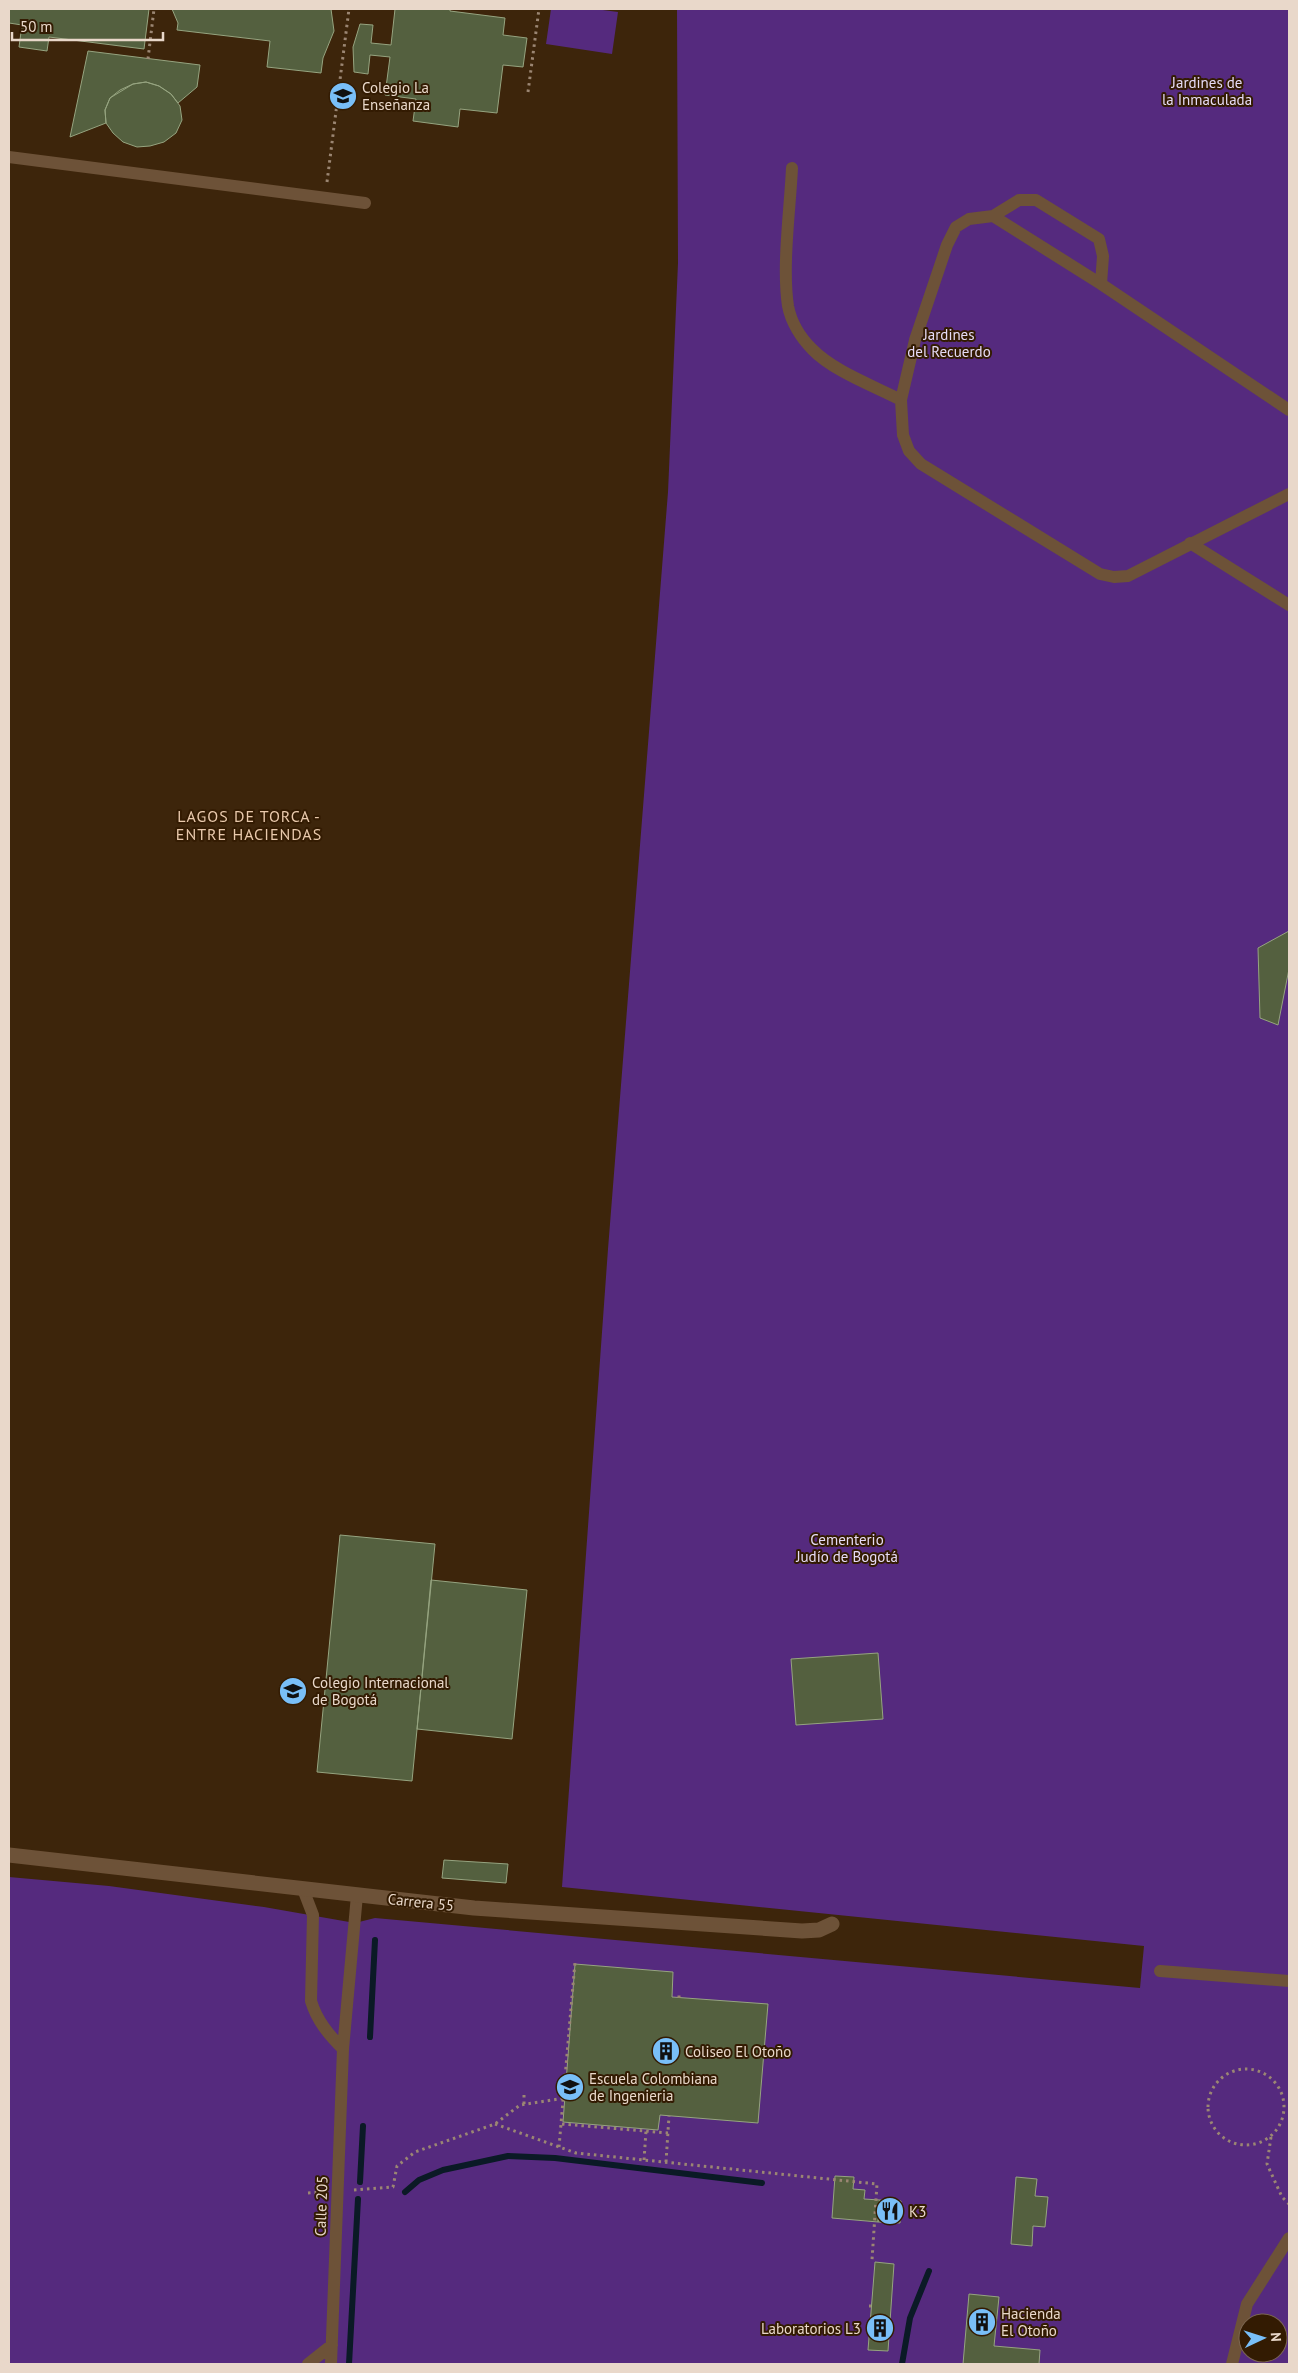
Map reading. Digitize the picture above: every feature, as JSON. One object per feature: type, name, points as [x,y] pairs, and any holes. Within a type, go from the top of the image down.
[{"type":"street","name":"Carrera 55","points":[[9,1855],[474,1908],[802,1931],[819,1930],[832,1924]]},
{"type":"lane","points":[[9,156],[365,202]]},
{"type":"lane","points":[[792,168],[787,277],[788,307],[797,331],[813,350],[834,366],[901,400]]},
{"type":"lane","points":[[1101,284],[1104,256],[1099,239],[1036,200],[1019,200],[993,216],[969,218],[956,227],[947,245],[915,340],[901,400],[902,435],[909,451],[921,464],[1100,574],[1114,577],[1128,576],[1289,494]]},
{"type":"lane","points":[[993,216],[1101,284],[1289,410]]},
{"type":"lane","points":[[1190,543],[1289,605]]},
{"type":"lane","points":[[302,1889],[313,1915],[311,2001],[315,2013],[332,2038],[343,2049]]},
{"type":"lane","name":"Calle 205","points":[[331,2364],[343,2049],[357,1895]]},
{"type":"lane","points":[[1160,1971],[1289,1981]]},
{"type":"lane","points":[[1232,2364],[1247,2304],[1289,2238]]},
{"type":"lane","points":[[308,2364],[332,2345]]},
{"type":"path","points":[[148,59],[154,9]]},
{"type":"path","points":[[325,198],[349,9]]},
{"type":"path","points":[[528,92],[539,9]]},
{"type":"path","points":[[559,2147],[575,1962]]},
{"type":"path","points":[[1271,2137],[1260,2144],[1247,2146],[1228,2141],[1214,2128],[1209,2116],[1208,2103],[1212,2090],[1230,2072],[1242,2069],[1266,2074],[1282,2092],[1284,2116],[1279,2127],[1271,2137],[1267,2164],[1282,2197],[1289,2204]]},
{"type":"path","points":[[524,2091],[524,2104]]},
{"type":"path","points":[[392,2187],[397,2166],[415,2152],[495,2124],[524,2104],[564,2098]]},
{"type":"path","points":[[666,2162],[669,2116]]},
{"type":"path","points":[[495,2124],[576,2153],[877,2184],[872,2260]]},
{"type":"path","points":[[562,2124],[668,2133]]},
{"type":"path","points":[[644,2160],[646,2131]]},
{"type":"green space","points":[[551,9],[595,9],[618,12],[612,54],[546,44]]},
{"type":"green space","points":[[677,9],[1289,9],[1289,2364],[9,2364],[9,1877],[109,1886],[264,1907],[355,1923],[375,1918],[1140,1988],[1144,1946],[562,1887],[608,1249],[668,492],[678,263]]},
{"type":"building","points":[[9,9],[149,9],[144,49],[49,37],[47,51],[19,47],[22,25],[9,23]]},
{"type":"building","points":[[172,9],[331,9],[334,31],[323,58],[321,73],[267,67],[270,41],[177,30],[178,23]]},
{"type":"building","points":[[395,9],[450,9],[450,11],[505,18],[503,35],[527,38],[523,67],[503,65],[497,113],[460,109],[458,127],[413,121],[416,99],[385,95],[390,57],[370,55],[368,74],[354,72],[353,47],[360,24],[373,25],[371,43],[391,45]]},
{"type":"building","points":[[88,51],[200,65],[197,87],[178,103],[171,94],[159,86],[146,82],[133,84],[110,98],[105,110],[106,123],[70,137]]},
{"type":"building","points":[[146,82],[159,86],[171,94],[180,106],[182,120],[176,133],[164,142],[137,147],[123,142],[113,133],[106,123],[105,110],[110,98],[120,90],[133,84]]},
{"type":"building","points":[[1289,931],[1289,969],[1278,1025],[1260,1018],[1258,948]]},
{"type":"building","points":[[340,1535],[435,1544],[412,1781],[317,1772]]},
{"type":"building","points":[[431,1580],[527,1590],[512,1739],[417,1729]]},
{"type":"building","points":[[878,1653],[883,1719],[796,1725],[791,1659]]},
{"type":"building","points":[[444,1860],[508,1864],[506,1883],[442,1878]]},
{"type":"building","name":"Coliseo El Otoño","points":[[575,1964],[673,1972],[672,1997],[768,2004],[758,2123],[660,2115],[658,2130],[563,2122]]},
{"type":"building","points":[[835,2176],[854,2177],[853,2189],[865,2190],[864,2199],[880,2200],[878,2222],[832,2218]]},
{"type":"building","points":[[1016,2177],[1037,2179],[1035,2196],[1048,2197],[1045,2227],[1033,2226],[1032,2246],[1011,2244]]},
{"type":"building","name":"K3","points":[[880,2200],[901,2201],[900,2223],[878,2222]]},
{"type":"building","name":"Laboratorios L3","points":[[875,2262],[894,2264],[888,2351],[868,2350]]},
{"type":"building","name":"Hacienda El Otoño","points":[[969,2294],[999,2297],[994,2346],[1040,2350],[1039,2364],[963,2364]]},
{"type":"waterway","points":[[370,2037],[375,1940]]},
{"type":"waterway","points":[[360,2182],[363,2126]]},
{"type":"waterway","points":[[405,2192],[419,2180],[443,2170],[508,2156],[555,2158],[762,2183]]},
{"type":"waterway","points":[[349,2364],[358,2199]]},
{"type":"waterway","points":[[902,2364],[910,2318],[929,2271]]},
{"type":"place","name":"Colegio La Enseñanza","points":[[343,96]]},
{"type":"place","name":"Colegio Internacional de Bogotá","points":[[293,1691]]},
{"type":"place","name":"Coliseo El Otoño","points":[[666,2051]]},
{"type":"place","name":"Escuela Colombiana de Ingenieria","points":[[570,2087]]},
{"type":"place","name":"K3","points":[[890,2211]]},
{"type":"place","name":"Hacienda El Otoño","points":[[982,2322]]},
{"type":"place","name":"Laboratorios L3","points":[[880,2328]]},
{"type":"district","name":"LAGOS DE TORCA - ENTRE HACIENDAS","points":[[249,825]]},
{"type":"park label","name":"Jardines de la Inmaculada","points":[[1207,90]]},
{"type":"park label","name":"Jardines del Recuerdo","points":[[949,342]]},
{"type":"park label","name":"Cementerio Judío de Bogotá","points":[[847,1548]]}]
